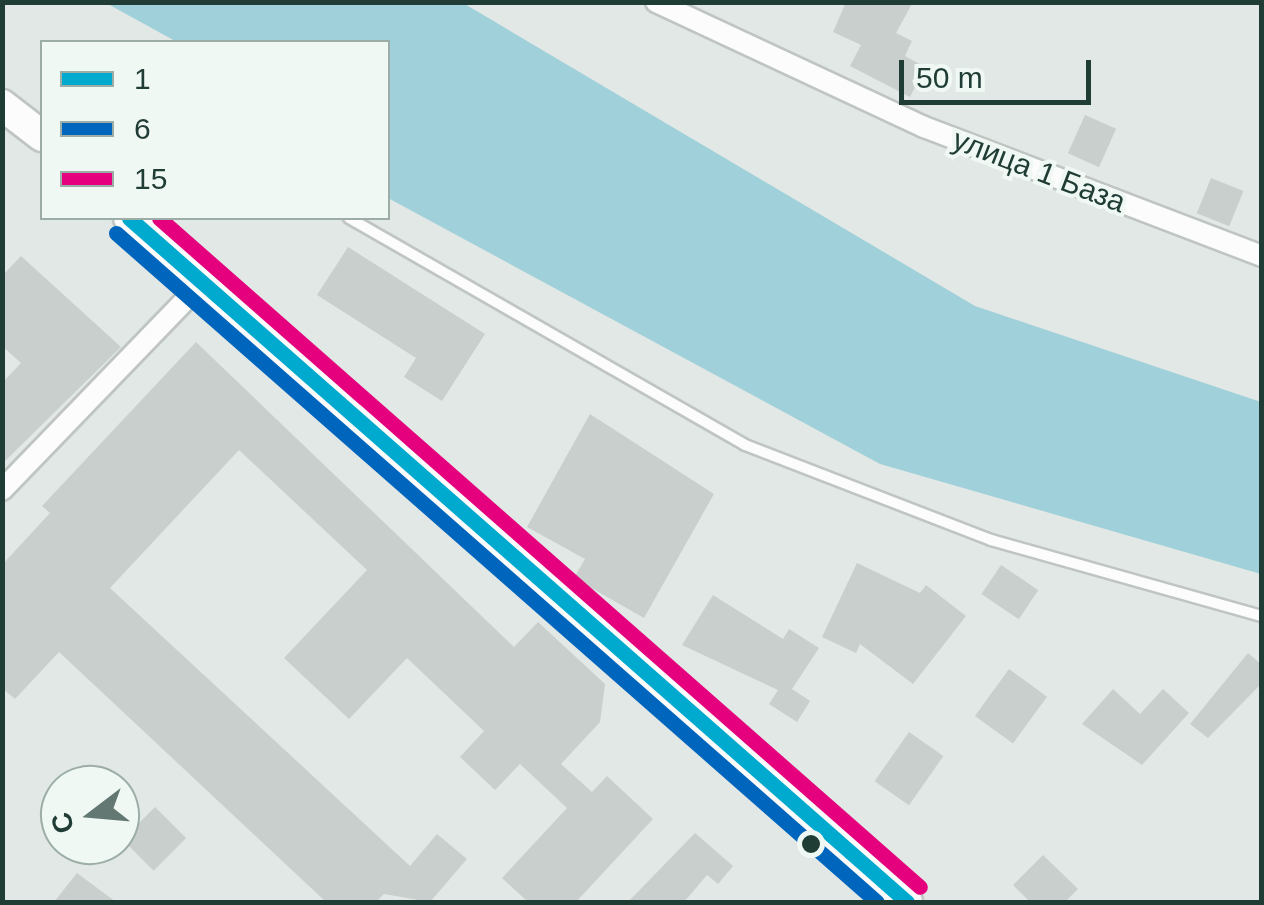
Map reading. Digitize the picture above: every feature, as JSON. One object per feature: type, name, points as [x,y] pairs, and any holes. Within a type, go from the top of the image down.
[{"type":"main road","points":[[2,105],[40,133]]},
{"type":"main road","points":[[131,220],[907,902]]},
{"type":"street","name":"улица 1 База","points":[[656,2],[924,127],[1262,256]]},
{"type":"street","points":[[2,490],[201,284]]},
{"type":"lane","points":[[352,220],[745,446],[990,540],[1262,616]]},
{"type":"water","points":[[106,3],[463,3],[975,306],[1261,402],[1261,574],[880,464],[390,199],[390,40],[173,40]]},
{"type":"building","points":[[846,2],[913,2],[896,33],[912,41],[905,56],[925,67],[910,97],[850,66],[861,45],[833,32]]},
{"type":"building","points":[[1085,115],[1116,129],[1099,167],[1068,153]]},
{"type":"building","points":[[1211,178],[1243,191],[1229,226],[1197,213]]},
{"type":"building","points":[[348,247],[485,334],[442,401],[404,377],[416,358],[317,295]]},
{"type":"building","points":[[21,256],[121,347],[2,464],[2,383],[21,363],[2,346],[2,276]]},
{"type":"building","points":[[196,342],[514,647],[538,622],[605,684],[600,722],[561,764],[592,792],[607,776],[653,819],[576,902],[528,902],[502,878],[567,808],[520,764],[495,790],[460,757],[484,731],[407,658],[349,719],[284,658],[367,570],[239,450],[110,588],[410,866],[437,834],[467,859],[430,902],[384,894],[376,902],[326,902],[59,652],[15,699],[2,688],[2,565],[50,513],[42,506]]},
{"type":"building","points":[[590,414],[714,494],[644,618],[574,578],[585,559],[527,527]]},
{"type":"building","points":[[857,563],[920,593],[926,585],[966,616],[913,684],[860,644],[856,653],[822,637]]},
{"type":"building","points":[[1001,565],[1038,590],[1019,619],[981,594]]},
{"type":"building","points":[[713,595],[783,639],[789,629],[819,648],[792,689],[810,701],[797,722],[769,704],[778,690],[682,645]]},
{"type":"building","points":[[1248,653],[1262,665],[1262,683],[1208,738],[1190,724]]},
{"type":"building","points":[[1009,669],[1047,697],[1013,744],[975,716]]},
{"type":"building","points":[[1113,689],[1140,714],[1163,689],[1189,713],[1142,765],[1082,724]]},
{"type":"building","points":[[909,732],[943,756],[909,805],[875,781]]},
{"type":"building","points":[[155,807],[186,838],[154,871],[140,857],[140,822]]},
{"type":"building","points":[[695,833],[733,866],[718,884],[707,875],[684,902],[628,902]]},
{"type":"building","points":[[1043,855],[1078,889],[1065,902],[1030,902],[1013,885]]},
{"type":"building","points":[[77,873],[116,902],[54,902]]},
{"type":"transit line","name":"1","points":[[131,220],[907,902]]},
{"type":"transit line","name":"15","points":[[161,220],[920,887]]},
{"type":"transit line","name":"6","points":[[116,233],[877,902]]}]
